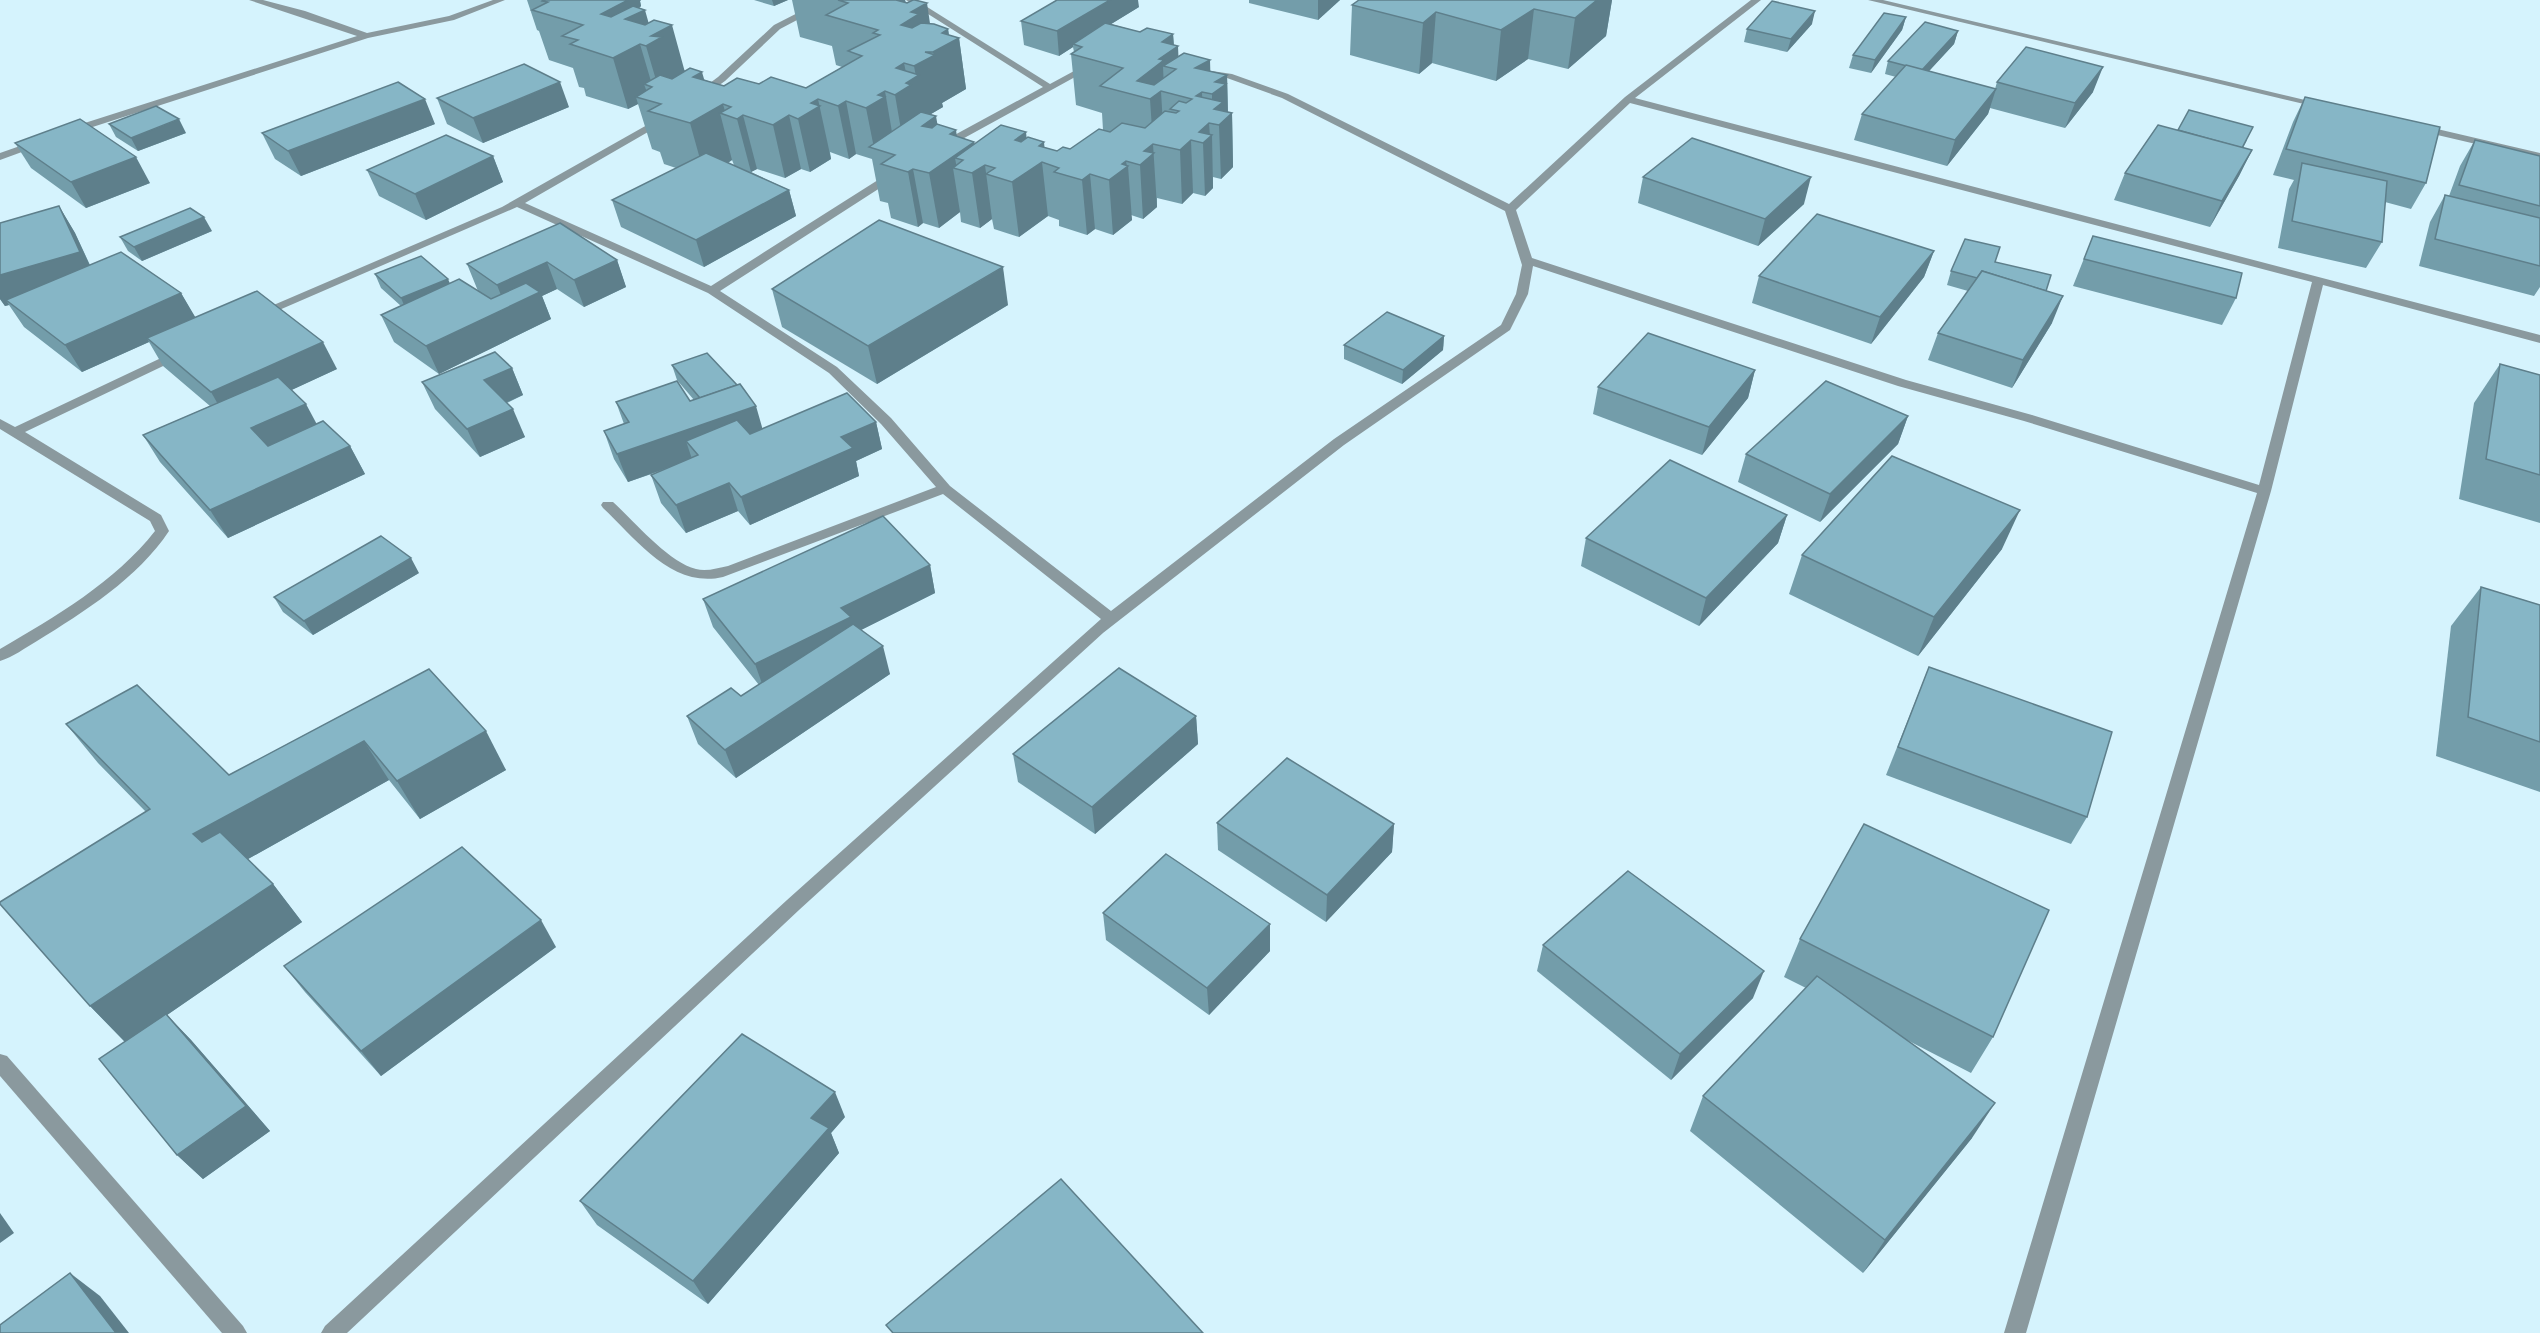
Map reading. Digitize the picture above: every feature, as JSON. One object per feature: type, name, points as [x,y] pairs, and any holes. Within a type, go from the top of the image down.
[{"type":"street","points":[[253,0],[302,13],[366,36]]},
{"type":"street","points":[[56,136],[366,36],[451,18],[501,0]]},
{"type":"street","points":[[690,102],[717,84],[777,27],[800,13],[831,0]]},
{"type":"street","points":[[910,0],[1049,87]]},
{"type":"street","points":[[1510,209],[1628,99],[1757,0]]},
{"type":"street","points":[[1872,0],[2333,108]]},
{"type":"street","points":[[936,150],[1099,62]]},
{"type":"street","points":[[332,1333],[793,905],[1111,619],[1339,442],[1506,327],[1521,300],[1527,260],[1510,209],[1285,96],[1229,76],[1196,71]]},
{"type":"street","points":[[1628,99],[2540,339]]},
{"type":"street","points":[[250,320],[516,203],[616,148],[671,113]]},
{"type":"street","points":[[2413,126],[2540,156]]},
{"type":"street","points":[[0,157],[45,140]]},
{"type":"street","points":[[712,291],[907,167]]},
{"type":"street","points":[[516,203],[712,291],[833,370],[886,421],[945,489],[1111,619]]},
{"type":"street","points":[[1527,260],[1902,383],[2028,418],[2264,491]]},
{"type":"street","points":[[2015,1333],[2264,491],[2318,281]]},
{"type":"street","points":[[15,432],[186,350]]},
{"type":"street","points":[[0,423],[156,518],[162,531],[152,547],[67,614],[0,656]]},
{"type":"street","points":[[608,505],[674,564],[691,573],[710,575],[733,569],[945,489]]},
{"type":"street","points":[[0,1062],[236,1333]]},
{"type":"building","points":[[543,0],[628,0],[601,14],[611,17],[633,6],[645,10],[625,19],[645,25],[654,20],[672,25],[651,36],[662,37],[646,46],[640,44],[613,58],[570,44],[578,40],[562,36],[583,25],[532,10],[548,2]]},
{"type":"building","points":[[838,0],[896,0],[907,3],[915,0],[927,3],[911,12],[919,14],[901,25],[912,28],[921,23],[934,24],[948,29],[942,33],[959,38],[933,52],[925,52],[935,55],[914,66],[904,63],[896,68],[919,75],[906,83],[911,85],[895,95],[885,91],[878,95],[885,97],[866,108],[846,101],[838,106],[818,99],[811,103],[820,106],[798,119],[789,115],[773,125],[743,115],[737,119],[720,113],[731,107],[723,104],[690,123],[648,111],[661,104],[636,97],[652,87],[644,84],[660,75],[672,79],[690,68],[702,72],[693,77],[724,86],[737,78],[759,84],[771,77],[806,88],[862,56],[848,51],[880,35],[873,33],[878,30],[826,15],[848,3]]},
{"type":"building","points":[[1057,0],[1110,0],[1057,31],[1021,21]]},
{"type":"building","points":[[1359,0],[1597,0],[1575,18],[1534,9],[1501,30],[1436,12],[1423,23],[1352,5]]},
{"type":"building","points":[[1772,1],[1815,11],[1791,39],[1747,29]]},
{"type":"building","points":[[1884,13],[1906,17],[1875,60],[1853,55]]},
{"type":"building","points":[[1925,22],[1958,31],[1922,70],[1888,61]]},
{"type":"building","points":[[1105,23],[1140,32],[1147,28],[1173,34],[1162,42],[1178,46],[1159,59],[1164,60],[1137,81],[1154,85],[1176,69],[1163,66],[1184,53],[1210,60],[1195,68],[1227,75],[1215,82],[1226,84],[1212,94],[1202,92],[1196,96],[1223,102],[1214,109],[1232,113],[1219,125],[1209,123],[1199,132],[1212,135],[1203,143],[1191,140],[1180,150],[1153,144],[1144,151],[1154,153],[1140,165],[1126,161],[1122,164],[1128,166],[1109,180],[1090,174],[1082,180],[1054,172],[1059,168],[1042,162],[1012,182],[986,174],[995,168],[985,165],[972,173],[953,168],[963,160],[955,158],[1001,125],[1026,132],[1015,140],[1021,142],[1028,137],[1044,142],[1039,146],[1057,151],[1063,147],[1070,149],[1099,129],[1110,132],[1122,123],[1145,128],[1165,111],[1176,113],[1179,111],[1170,109],[1179,101],[1186,103],[1192,99],[1161,91],[1150,99],[1100,86],[1123,68],[1071,54],[1082,47],[1073,44]]},
{"type":"building","points":[[2026,47],[2103,67],[2075,103],[1997,82]]},
{"type":"building","points":[[524,64],[560,82],[473,118],[437,98]]},
{"type":"building","points":[[1906,65],[1996,89],[1955,140],[1862,114]]},
{"type":"building","points":[[398,82],[425,99],[288,151],[262,133]]},
{"type":"building","points":[[2305,97],[2440,127],[2426,183],[2286,149]]},
{"type":"building","points":[[156,106],[179,119],[131,138],[109,124]]},
{"type":"building","points":[[2189,110],[2253,127],[2242,148],[2178,130]]},
{"type":"building","points":[[921,112],[936,116],[922,126],[932,128],[937,124],[956,130],[950,134],[974,142],[929,173],[913,169],[908,172],[881,164],[895,155],[869,147]]},
{"type":"building","points":[[80,119],[136,157],[71,182],[15,143]]},
{"type":"building","points":[[2158,125],[2252,150],[2222,201],[2125,173]]},
{"type":"building","points":[[446,135],[493,156],[415,194],[367,170]]},
{"type":"building","points":[[1692,138],[1811,177],[1765,219],[1643,177]]},
{"type":"building","points":[[2475,140],[2540,156],[2540,206],[2459,185]]},
{"type":"building","points":[[706,153],[789,190],[696,240],[612,200]]},
{"type":"building","points":[[2302,163],[2387,181],[2382,242],[2292,221]]},
{"type":"building","points":[[2445,195],[2540,218],[2540,266],[2435,239]]},
{"type":"building","points":[[59,206],[80,252],[0,275],[0,223]]},
{"type":"building","points":[[190,208],[204,217],[134,247],[120,237]]},
{"type":"building","points":[[1817,214],[1934,251],[1880,317],[1759,276]]},
{"type":"building","points":[[879,220],[1003,267],[868,346],[772,289]]},
{"type":"building","points":[[560,223],[617,260],[574,280],[547,262],[497,285],[467,264]]},
{"type":"building","points":[[2093,236],[2242,273],[2236,298],[2084,259]]},
{"type":"building","points":[[1965,239],[2000,247],[1995,262],[2051,275],[2046,291],[1982,271],[1977,278],[1951,271]]},
{"type":"building","points":[[121,252],[181,293],[65,345],[6,300]]},
{"type":"building","points":[[421,256],[448,279],[401,298],[375,274]]},
{"type":"building","points":[[1982,271],[2063,296],[2023,360],[1938,333]]},
{"type":"building","points":[[459,279],[491,299],[526,283],[540,292],[426,346],[381,315]]},
{"type":"building","points":[[257,291],[323,342],[211,392],[147,338]]},
{"type":"building","points":[[1387,312],[1444,336],[1403,370],[1344,345]]},
{"type":"building","points":[[1648,333],[1755,370],[1709,427],[1598,387]]},
{"type":"building","points":[[495,352],[512,368],[484,380],[513,409],[467,429],[422,382]]},
{"type":"building","points":[[707,353],[737,385],[700,398],[672,365]]},
{"type":"building","points":[[2500,364],[2540,375],[2540,475],[2486,459]]},
{"type":"building","points":[[278,377],[306,404],[251,428],[268,446],[323,421],[350,446],[210,510],[143,435]]},
{"type":"building","points":[[677,381],[690,401],[740,384],[756,406],[617,454],[604,431],[629,422],[616,402]]},
{"type":"building","points":[[1826,381],[1908,416],[1830,494],[1746,454]]},
{"type":"building","points":[[847,393],[876,422],[841,437],[853,448],[741,497],[729,483],[676,505],[651,475],[698,455],[686,441],[737,420],[750,434]]},
{"type":"building","points":[[1892,456],[2020,510],[1934,617],[1802,555]]},
{"type":"building","points":[[1670,460],[1787,515],[1706,598],[1586,538]]},
{"type":"building","points":[[883,516],[930,565],[841,608],[851,617],[755,664],[703,599]]},
{"type":"building","points":[[381,536],[411,558],[304,621],[274,597]]},
{"type":"building","points":[[2481,587],[2540,605],[2540,742],[2468,717]]},
{"type":"building","points":[[853,624],[883,646],[725,750],[687,716],[731,688],[741,696]]},
{"type":"building","points":[[1929,667],[2112,732],[2087,817],[1898,747]]},
{"type":"building","points":[[1119,668],[1196,716],[1092,807],[1013,754]]},
{"type":"building","points":[[429,669],[486,731],[397,781],[364,741],[193,834],[202,842],[220,832],[273,884],[90,1006],[0,904],[150,809],[66,724],[137,685],[229,775]]},
{"type":"building","points":[[1287,758],[1394,824],[1327,895],[1217,823]]},
{"type":"building","points":[[1864,824],[2049,910],[1993,1037],[1800,939]]},
{"type":"building","points":[[462,847],[541,920],[361,1051],[284,966]]},
{"type":"building","points":[[1166,854],[1270,924],[1207,988],[1103,913]]},
{"type":"building","points":[[1628,871],[1764,971],[1680,1054],[1543,945]]},
{"type":"building","points":[[1817,976],[1995,1103],[1885,1240],[1703,1096]]},
{"type":"building","points":[[166,1014],[246,1106],[177,1155],[99,1059]]},
{"type":"building","points":[[742,1034],[835,1092],[811,1118],[829,1128],[693,1281],[580,1201]]},
{"type":"building","points":[[1061,1179],[1203,1333],[893,1333],[886,1325]]},
{"type":"building","points":[[70,1273],[116,1333],[0,1333],[0,1325]]}]
